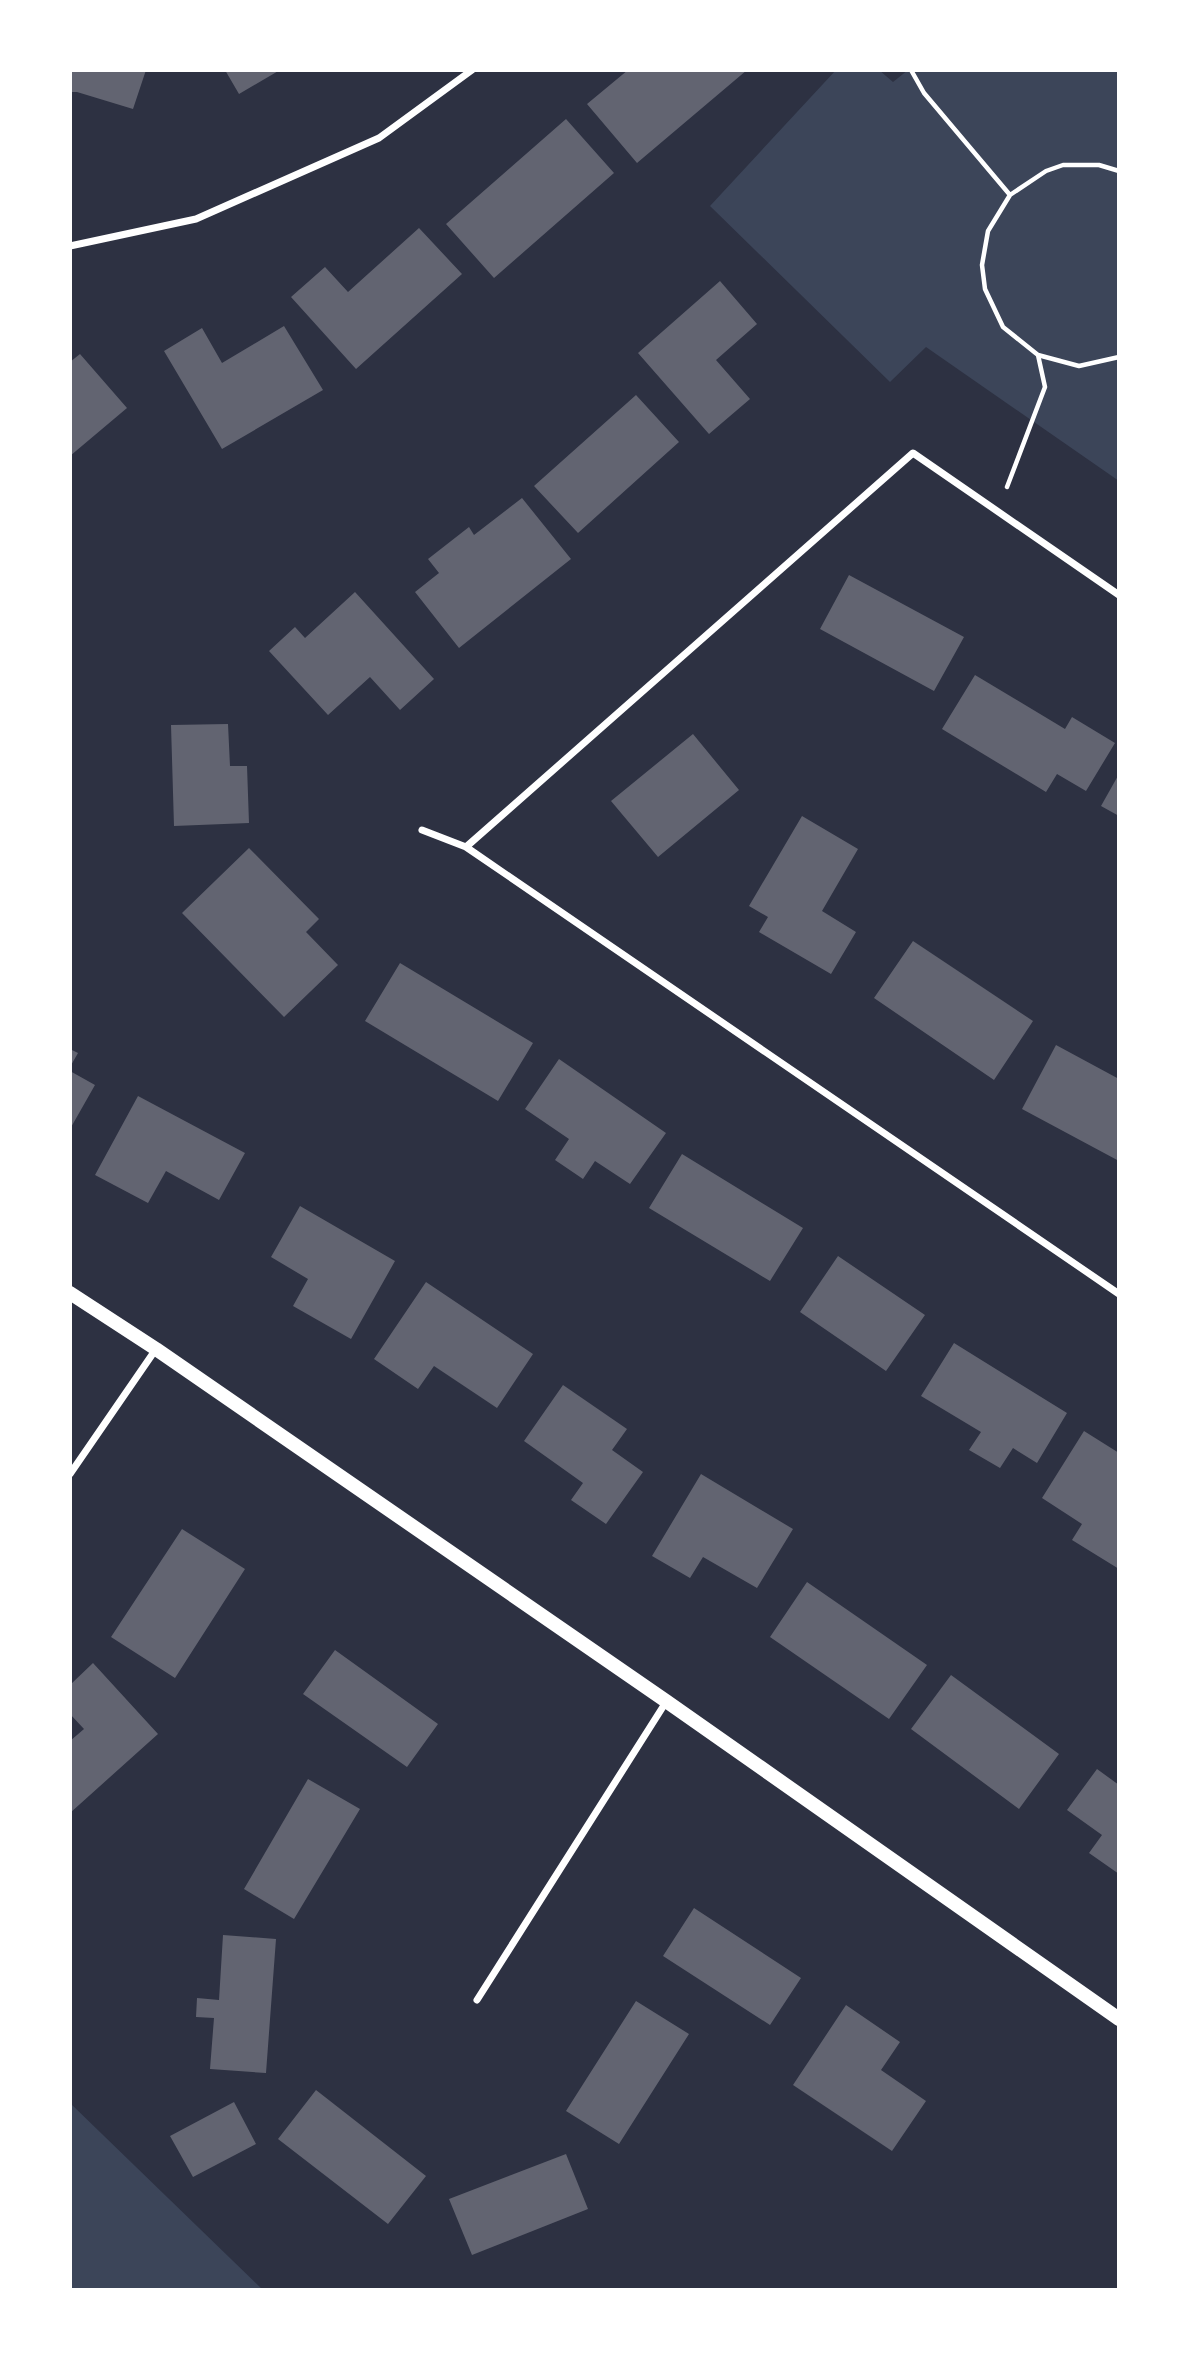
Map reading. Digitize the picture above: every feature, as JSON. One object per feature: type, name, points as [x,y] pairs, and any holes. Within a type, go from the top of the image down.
[{"type":"main road","points":[[70,1293],[156,1349],[666,1701],[1119,2019]]},
{"type":"street","points":[[70,246],[196,219],[379,138],[472,70]]},
{"type":"street","points":[[466,847],[912,453],[1119,595]]},
{"type":"street","points":[[422,831],[466,847],[1119,1294]]},
{"type":"street","points":[[70,1474],[156,1349]]},
{"type":"street","points":[[477,2000],[666,1701]]},
{"type":"path","points":[[911,70],[924,93],[1010,195]]},
{"type":"path","points":[[1119,171],[1099,165],[1063,165],[1046,171],[1010,195],[988,231],[982,265],[985,289],[1003,327],[1038,355],[1079,366],[1119,357]]},
{"type":"path","points":[[998,512],[1045,387],[1038,355]]},
{"type":"shaded area","points":[[836,70],[879,70],[893,82],[908,70],[1119,70],[1119,481],[926,347],[890,382],[710,206]]},
{"type":"shaded area","points":[[70,2103],[263,2290],[70,2290]]},
{"type":"building","points":[[70,70],[146,70],[133,109],[70,92]]},
{"type":"building","points":[[225,70],[280,70],[239,94]]},
{"type":"building","points":[[628,70],[747,70],[637,163],[587,104]]},
{"type":"building","points":[[566,119],[614,173],[494,278],[446,224]]},
{"type":"building","points":[[419,228],[462,274],[356,369],[291,297],[325,267],[348,292]]},
{"type":"building","points":[[720,281],[757,324],[716,360],[750,399],[709,434],[638,353]]},
{"type":"building","points":[[284,326],[323,390],[222,449],[164,351],[202,328],[222,363]]},
{"type":"building","points":[[80,354],[127,408],[70,456],[70,362]]},
{"type":"building","points":[[636,395],[679,442],[578,533],[534,486]]},
{"type":"building","points":[[522,498],[571,559],[459,648],[415,592],[439,573],[428,559],[469,527],[474,535]]},
{"type":"building","points":[[849,575],[964,637],[934,691],[820,629]]},
{"type":"building","points":[[355,592],[434,679],[400,710],[370,677],[328,715],[269,651],[295,627],[305,638]]},
{"type":"building","points":[[975,675],[1065,729],[1072,717],[1115,743],[1086,791],[1057,774],[1046,792],[942,729]]},
{"type":"building","points":[[228,724],[230,766],[247,766],[249,823],[174,826],[171,725]]},
{"type":"building","points":[[693,734],[739,790],[658,857],[611,801]]},
{"type":"building","points":[[1119,774],[1119,816],[1101,806]]},
{"type":"building","points":[[802,816],[858,849],[822,911],[856,932],[831,974],[759,932],[768,917],[749,906]]},
{"type":"building","points":[[249,848],[319,919],[306,932],[338,965],[284,1017],[182,913]]},
{"type":"building","points":[[913,941],[1033,1021],[994,1080],[874,998]]},
{"type":"building","points":[[400,963],[533,1043],[498,1101],[365,1021]]},
{"type":"building","points":[[1056,1045],[1119,1079],[1119,1161],[1022,1109]]},
{"type":"building","points":[[70,1049],[78,1053],[70,1067]]},
{"type":"building","points":[[559,1059],[666,1133],[630,1184],[595,1161],[583,1179],[555,1160],[569,1139],[525,1109]]},
{"type":"building","points":[[70,1071],[95,1085],[70,1129]]},
{"type":"building","points":[[138,1096],[245,1153],[219,1200],[166,1171],[148,1203],[95,1175]]},
{"type":"building","points":[[682,1154],[803,1228],[770,1281],[649,1208]]},
{"type":"building","points":[[300,1206],[395,1261],[351,1339],[293,1306],[308,1279],[271,1257]]},
{"type":"building","points":[[838,1256],[925,1315],[886,1371],[800,1312]]},
{"type":"building","points":[[426,1282],[533,1354],[497,1408],[434,1366],[418,1389],[374,1359]]},
{"type":"building","points":[[954,1343],[1067,1413],[1037,1463],[1013,1448],[1000,1468],[969,1450],[981,1432],[921,1396]]},
{"type":"building","points":[[563,1385],[627,1429],[612,1450],[643,1472],[606,1524],[571,1500],[583,1483],[524,1441]]},
{"type":"building","points":[[1084,1431],[1119,1453],[1119,1569],[1072,1540],[1082,1524],[1042,1498]]},
{"type":"building","points":[[701,1474],[793,1529],[757,1588],[703,1557],[690,1578],[652,1556]]},
{"type":"building","points":[[182,1529],[245,1569],[175,1678],[111,1637]]},
{"type":"building","points":[[807,1582],[927,1665],[889,1719],[770,1637]]},
{"type":"building","points":[[335,1650],[438,1724],[407,1767],[303,1694]]},
{"type":"building","points":[[93,1663],[158,1734],[70,1813],[70,1741],[84,1729],[70,1714],[70,1685]]},
{"type":"building","points":[[951,1675],[1059,1754],[1019,1809],[911,1729]]},
{"type":"building","points":[[1097,1769],[1119,1785],[1119,1874],[1089,1853],[1102,1835],[1067,1810]]},
{"type":"building","points":[[308,1779],[360,1809],[294,1919],[244,1889]]},
{"type":"building","points":[[694,1908],[801,1978],[770,2025],[663,1956]]},
{"type":"building","points":[[223,1935],[276,1939],[266,2073],[210,2069],[214,2018],[196,2017],[197,1998],[219,2000]]},
{"type":"building","points":[[636,2001],[689,2034],[619,2144],[566,2111]]},
{"type":"building","points":[[846,2005],[900,2042],[881,2070],[926,2101],[892,2151],[793,2085]]},
{"type":"building","points":[[316,2090],[426,2176],[388,2224],[278,2139]]},
{"type":"building","points":[[234,2102],[256,2144],[193,2177],[170,2136]]},
{"type":"building","points":[[566,2154],[588,2209],[472,2255],[449,2199]]}]
